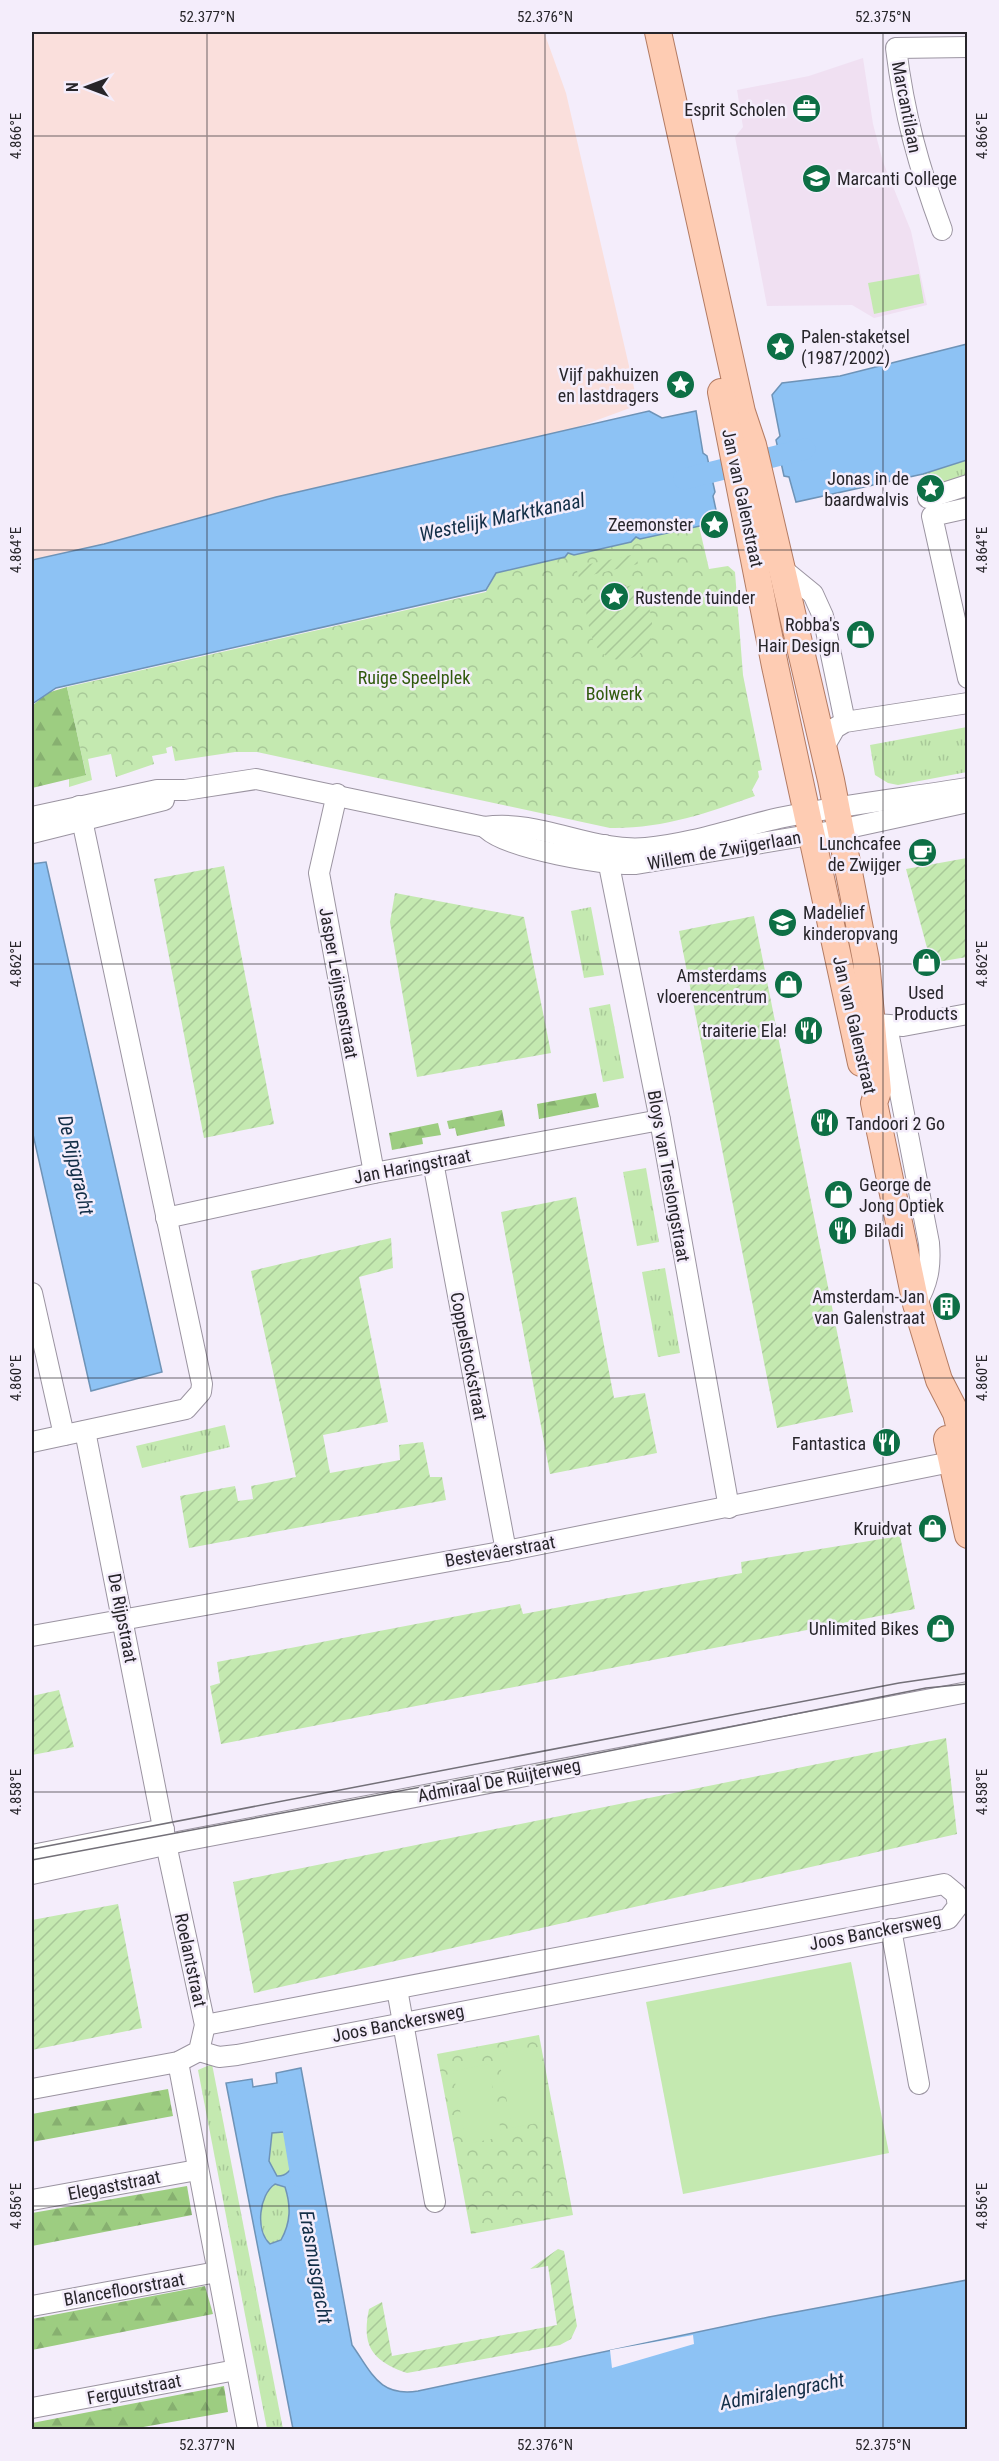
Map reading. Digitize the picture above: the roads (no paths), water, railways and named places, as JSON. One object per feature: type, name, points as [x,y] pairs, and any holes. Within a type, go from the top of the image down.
[{"type":"main road","name":"Jan van Galenstraat","points":[[640,32],[750,484],[810,824],[868,1099],[874,1103]]},
{"type":"main road","name":"Jan van Galenstraat","points":[[658,32],[742,412],[742,448]]},
{"type":"main road","name":"Jan van Galenstraat","points":[[750,484],[780,567],[824,747],[880,1025],[878,1091],[874,1103],[916,1304],[939,1380],[941,1417],[964,1460],[968,1535]]},
{"type":"street","name":"Marcantilaan","points":[[942,230],[920,172],[906,118],[896,48],[965,42]]},
{"type":"street","points":[[930,507],[968,484]]},
{"type":"street","points":[[930,507],[968,508]]},
{"type":"street","points":[[930,507],[968,678]]},
{"type":"street","name":"Jan van Galenstraat","points":[[780,567],[813,594],[823,616],[845,722]]},
{"type":"street","points":[[824,747],[835,728],[845,722],[968,703]]},
{"type":"street","name":"Willem de Zwijgerlaan","points":[[32,833],[81,814],[157,790],[185,790],[256,779],[337,794],[485,827],[496,837],[607,855],[628,849],[968,802]]},
{"type":"street","name":"Willem de Zwijgerlaan","points":[[837,820],[968,788]]},
{"type":"street","name":"Jasper Leijnsenstraat","points":[[337,794],[319,873],[374,1173]]},
{"type":"street","name":"Willem de Zwijgerlaan","points":[[32,817],[81,814]]},
{"type":"street","points":[[32,1442],[186,1409],[201,1392],[201,1377],[81,814]]},
{"type":"street","name":"Bloys van Treslongstraat","points":[[607,855],[660,1120],[729,1508]]},
{"type":"street","points":[[849,1006],[880,1025],[903,1026],[968,1014]]},
{"type":"street","name":"Jan van Galenstraat","points":[[880,1025],[929,1243],[931,1263],[927,1283],[916,1304]]},
{"type":"street","name":"Jan Haringstraat","points":[[166,1218],[374,1173],[660,1120]]},
{"type":"street","name":"Coppelstockstraat","points":[[433,1162],[506,1551]]},
{"type":"street","points":[[32,1293],[64,1435]]},
{"type":"street","name":"De Rijpstraat","points":[[85,1431],[165,1838]]},
{"type":"street","name":"Bestevâerstraat","points":[[32,1636],[506,1551],[964,1460]]},
{"type":"street","name":"Admiraal De Ruijterweg","points":[[32,1855],[165,1838],[968,1692]]},
{"type":"street","name":"Admiraal De Ruijterweg","points":[[32,1874],[165,1838]]},
{"type":"street","name":"Roelantstraat","points":[[165,1838],[205,2025],[199,2051]]},
{"type":"street","name":"Joos Banckersweg","points":[[199,2051],[219,2057],[237,2055],[948,1919],[958,1906],[956,1894],[944,1884],[205,2025]]},
{"type":"street","points":[[891,1929],[919,2084]]},
{"type":"street","points":[[398,1989],[435,2202]]},
{"type":"street","points":[[32,2089],[178,2062],[199,2051]]},
{"type":"street","points":[[178,2062],[248,2430]]},
{"type":"street","name":"Elegaststraat","points":[[32,2200],[197,2170]]},
{"type":"street","name":"Blancefloorstraat","points":[[32,2306],[217,2272]]},
{"type":"street","name":"Ferguutstraat","points":[[32,2408],[236,2370]]},
{"type":"water","points":[[967,344],[967,460],[923,474],[796,502],[789,477],[784,476],[776,440],[780,436],[772,395],[782,383],[840,376]]},
{"type":"water","points":[[649,411],[662,418],[696,411],[703,453],[707,456],[715,492],[713,496],[716,510],[712,512],[714,523],[640,539],[636,537],[631,542],[574,555],[568,553],[565,557],[496,573],[486,590],[56,688],[32,704],[32,560],[104,544],[276,497]]},
{"type":"water","name":"De Rijpgracht","points":[[46,862],[162,1372],[91,1391],[32,1130],[32,864]]},
{"type":"water","name":"Admiralengracht","points":[[301,2068],[352,2345],[371,2373],[385,2386],[405,2392],[418,2391],[769,2317],[967,2280],[967,2429],[293,2429],[226,2083],[252,2079],[253,2087],[277,2083],[276,2073]],"holes":[[[295,2131],[295,2159],[289,2171],[277,2176],[269,2161],[272,2133]],[[275,2184],[285,2187],[289,2214],[287,2227],[281,2240],[270,2244],[262,2230],[261,2213],[265,2196]]]},
{"type":"waterway","name":"Westelijk Marktkanaal","points":[[684,479],[805,449]]},
{"type":"waterway","name":"Erasmusgracht","points":[[289,2104],[301,2177]]},
{"type":"tram line","points":[[32,1849],[899,1683],[968,1673]]},
{"type":"tram line","points":[[32,1860],[533,1766],[926,1688],[968,1684]]},
{"type":"place","name":"Esprit Scholen","points":[[807,109]]},
{"type":"place","name":"Marcanti College","points":[[816,178]]},
{"type":"place","name":"Palen-staketsel (1987/2002)","points":[[780,346]]},
{"type":"place","name":"Vijf pakhuizen en lastdragers","points":[[680,384]]},
{"type":"place","name":"Jonas in de baardwalvis","points":[[930,488]]},
{"type":"place","name":"Zeemonster","points":[[714,524]]},
{"type":"place","name":"Rustende tuinder","points":[[614,597]]},
{"type":"place","name":"Robba's Hair Design","points":[[861,634]]},
{"type":"place","name":"Lunchcafee de Zwijger","points":[[922,853]]},
{"type":"place","name":"Madelief kinderopvang","points":[[782,922]]},
{"type":"place","name":"Used Products","points":[[926,963]]},
{"type":"place","name":"Amsterdams vloerencentrum","points":[[788,985]]},
{"type":"place","name":"traiterie Ela!","points":[[808,1030]]},
{"type":"place","name":"Tandoori 2 Go","points":[[825,1123]]},
{"type":"place","name":"George de Jong Optiek","points":[[838,1194]]},
{"type":"place","name":"Biladi","points":[[843,1230]]},
{"type":"place","name":"Amsterdam-Jan van Galenstraat","points":[[946,1306]]},
{"type":"place","name":"Fantastica","points":[[887,1443]]},
{"type":"place","name":"Kruidvat","points":[[933,1528]]},
{"type":"place","name":"Unlimited Bikes","points":[[940,1628]]},
{"type":"park label","name":"Ruige Speelplek","points":[[414,677]]},
{"type":"park label","name":"Bolwerk","points":[[614,693]]}]
